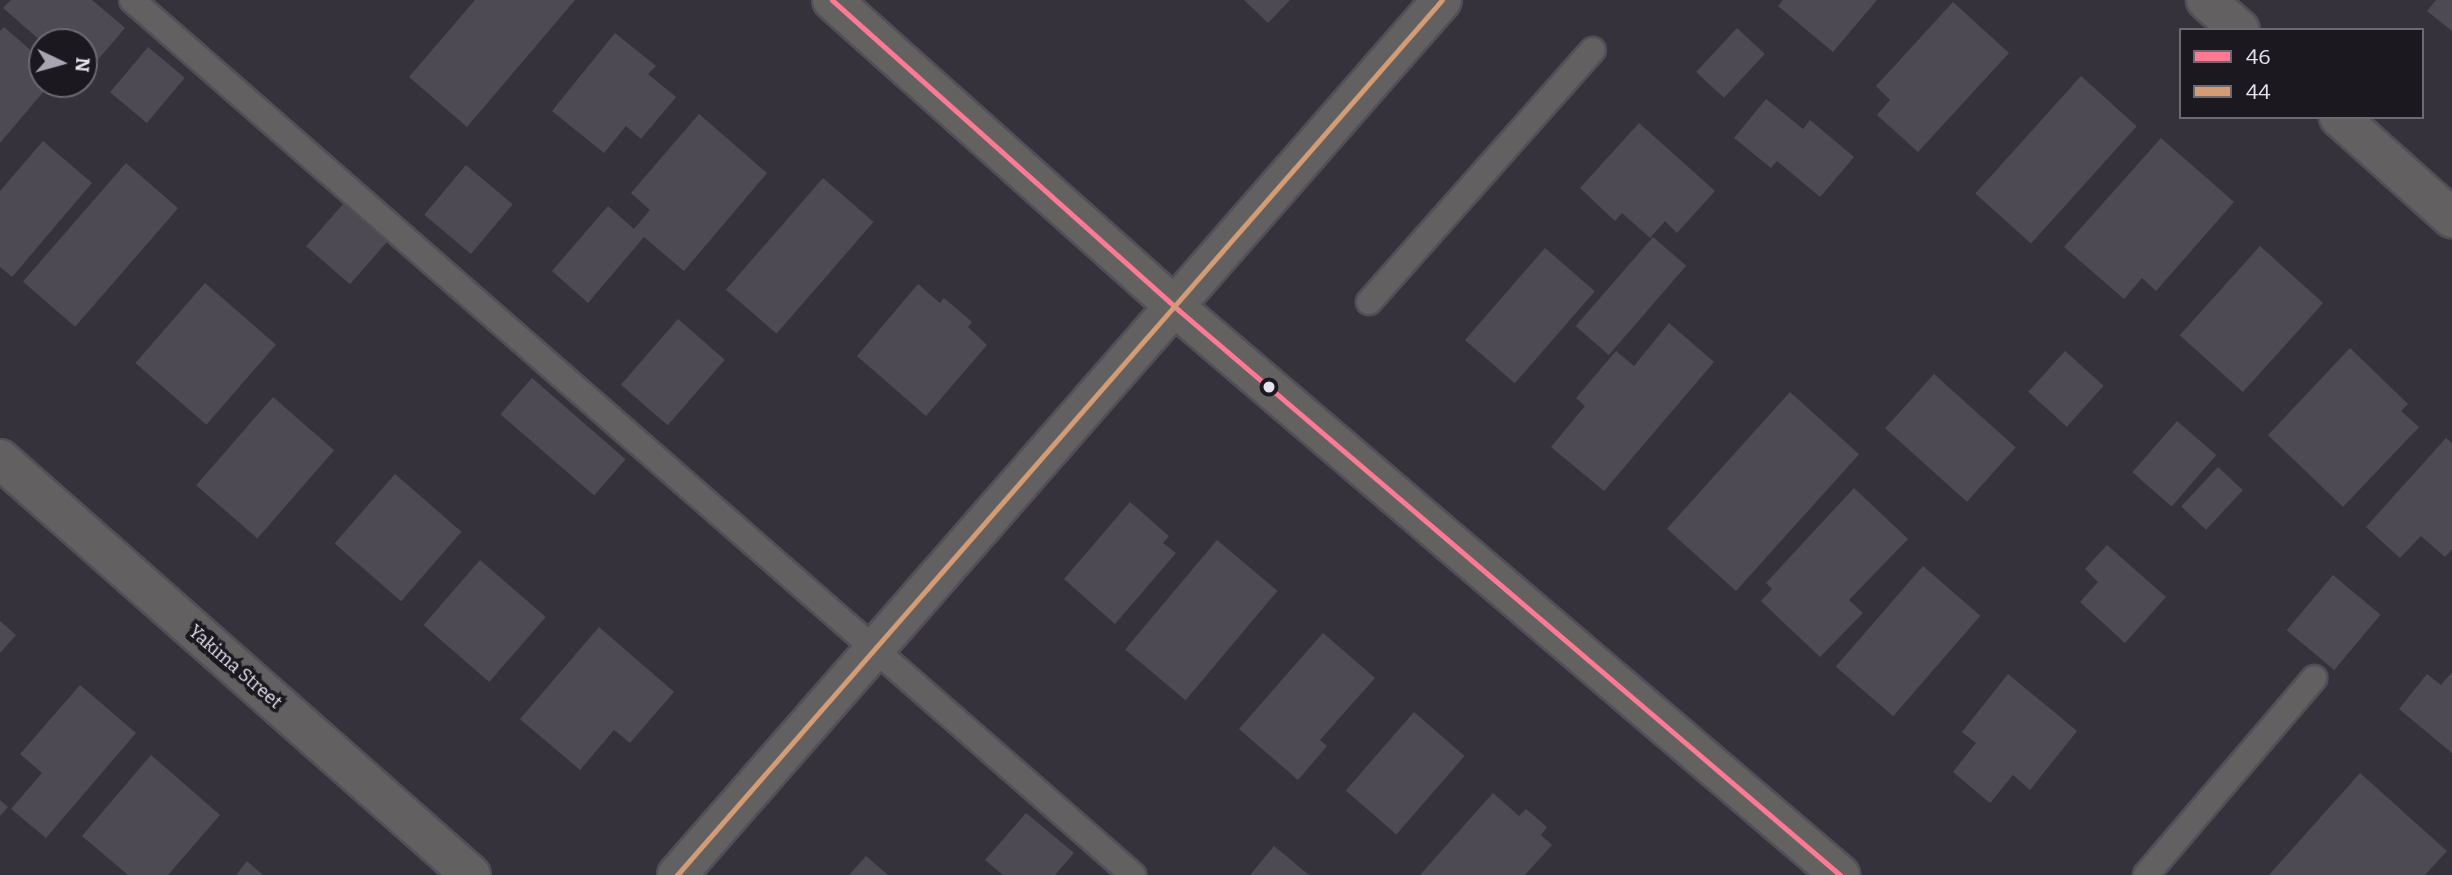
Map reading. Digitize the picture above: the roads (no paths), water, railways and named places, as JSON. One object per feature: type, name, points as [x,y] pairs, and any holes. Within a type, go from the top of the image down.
[{"type":"main road","points":[[832,0],[1175,307],[1840,875]]},
{"type":"street","points":[[677,875],[1442,0]]},
{"type":"street","points":[[2206,0],[2238,28]]},
{"type":"street","points":[[2341,119],[2452,218]]},
{"type":"street","name":"Yakima Street","points":[[0,459],[471,875]]},
{"type":"lane","points":[[132,0],[1133,875]]},
{"type":"lane","points":[[1369,302],[1593,50]]},
{"type":"lane","points":[[2146,875],[2314,678]]}]
